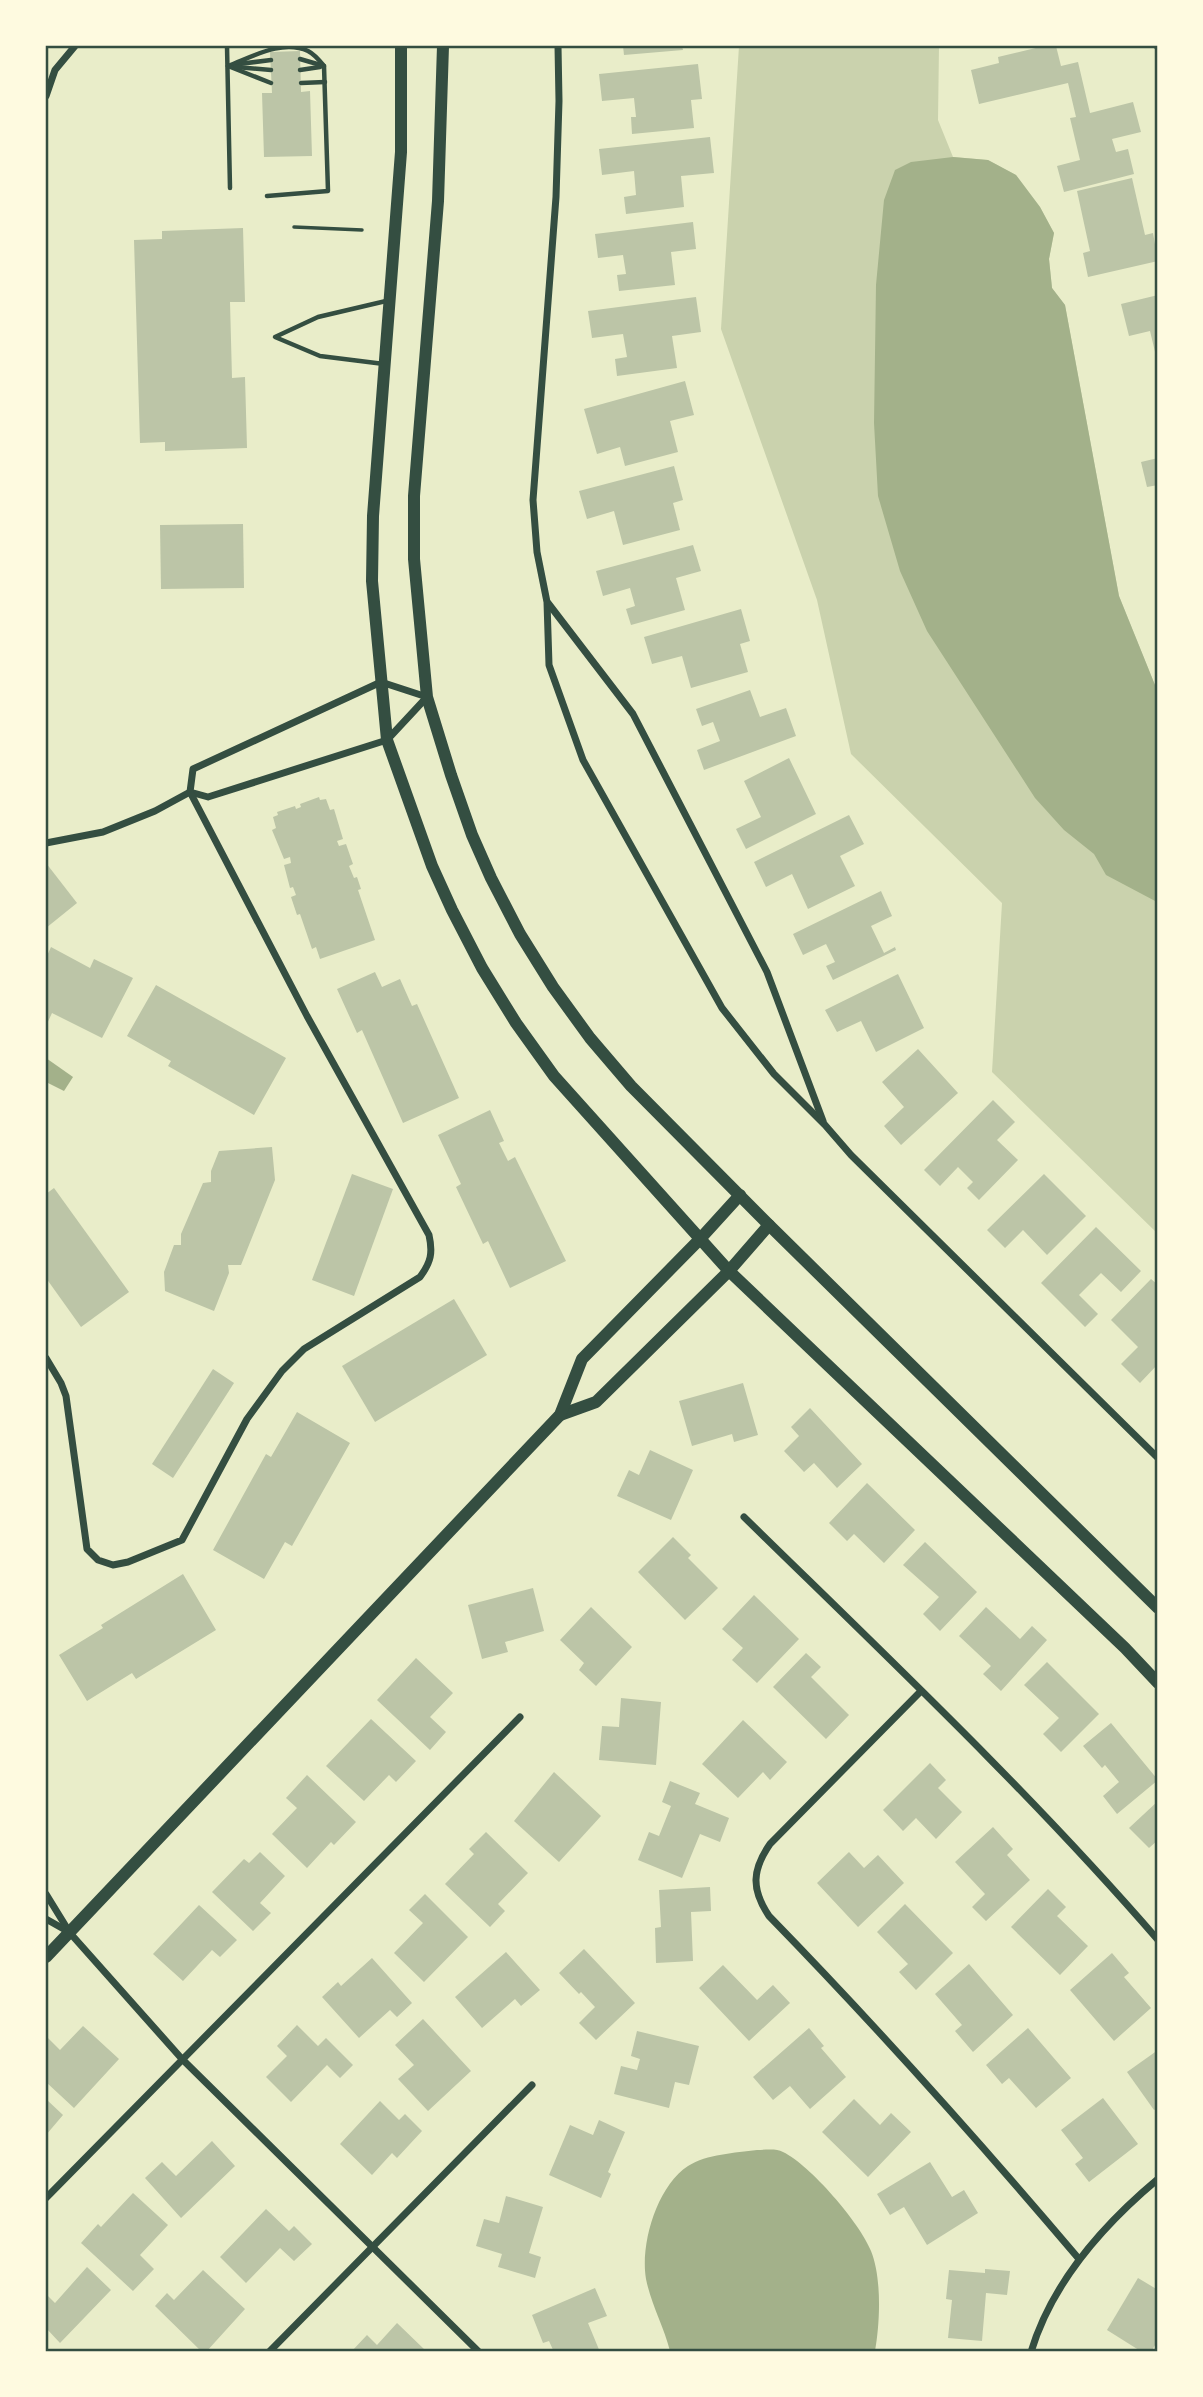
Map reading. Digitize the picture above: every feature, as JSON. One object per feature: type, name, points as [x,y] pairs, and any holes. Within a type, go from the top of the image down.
[{"type":"street","points":[[46,96],[55,70],[75,46]]},
{"type":"street","points":[[401,46],[401,152],[373,516],[372,581],[387,740],[432,866],[452,910],[482,968],[516,1023],[571,1095],[729,1271],[1125,1648],[1157,1683]]},
{"type":"street","points":[[443,46],[438,201],[414,496],[414,559],[427,697],[472,835],[491,878],[520,934],[553,988],[590,1038],[631,1086],[1157,1608]]},
{"type":"street","points":[[558,46],[556,197],[533,500],[537,551],[547,602],[549,665],[583,760],[722,1008],[774,1074],[851,1155],[1157,1458]]},
{"type":"street","points":[[547,602],[633,714],[767,972],[825,1125]]},
{"type":"street","points":[[46,1358],[66,1396],[87,1549],[105,1563],[113,1565],[128,1562],[182,1540],[251,1412],[282,1371],[304,1349],[419,1277],[429,1265],[433,1249],[429,1235],[307,1016],[190,792],[193,769],[381,682],[427,697]]},
{"type":"street","points":[[46,843],[103,832],[155,811],[190,792],[208,796],[387,740],[427,697]]},
{"type":"street","points":[[46,1957],[560,1415],[582,1359],[740,1195]]},
{"type":"street","points":[[560,1415],[596,1402],[729,1271],[769,1225]]},
{"type":"street","points":[[744,1517],[921,1691],[1037,1810],[1157,1940]]},
{"type":"street","points":[[921,1691],[770,1844],[761,1856],[756,1872],[760,1903],[769,1916],[926,2082],[1079,2259]]},
{"type":"street","points":[[46,2198],[520,1717]]},
{"type":"street","points":[[46,1894],[70,1933],[183,2059],[479,2351]]},
{"type":"street","points":[[46,1919],[70,1933]]},
{"type":"street","points":[[269,2351],[532,2085]]},
{"type":"street","points":[[1031,2351],[1053,2301],[1079,2259],[1109,2224],[1157,2179]]},
{"type":"lane","points":[[227,46],[230,188]]},
{"type":"lane","points":[[228,66],[280,47],[310,52],[324,66],[328,191],[267,196]]},
{"type":"lane","points":[[300,59],[324,66]]},
{"type":"lane","points":[[228,66],[271,60]]},
{"type":"lane","points":[[228,66],[271,70]]},
{"type":"lane","points":[[228,66],[271,83]]},
{"type":"lane","points":[[300,70],[324,66]]},
{"type":"lane","points":[[301,83],[325,82]]},
{"type":"lane","points":[[385,364],[320,356],[275,337],[318,317],[390,300]]},
{"type":"path","points":[[294,227],[362,230]]},
{"type":"shaded area","points":[[739,46],[939,46],[938,120],[953,157],[988,160],[1016,175],[1040,207],[1054,233],[1049,259],[1052,288],[1065,305],[1119,596],[1157,690],[1157,1233],[992,1072],[1002,903],[851,754],[817,600],[721,329]]},
{"type":"shaded area","points":[[953,157],[988,160],[1016,175],[1040,207],[1054,233],[1049,259],[1052,288],[1065,305],[1119,596],[1157,690],[1157,902],[1106,875],[1094,854],[1064,830],[1035,798],[927,631],[900,571],[878,496],[874,423],[876,285],[884,200],[895,170],[911,162]]},
{"type":"shaded area","points":[[46,1058],[73,1077],[64,1091],[46,1082]]},
{"type":"shaded area","points":[[757,2150],[780,2151],[807,2169],[833,2196],[865,2239],[877,2274],[879,2314],[875,2351],[670,2351],[646,2279],[646,2249],[653,2217],[668,2187],[688,2166],[721,2155]]},
{"type":"building","points":[[623,46],[682,46],[683,50],[624,55]]},
{"type":"building","points":[[1044,46],[1056,46],[1061,66],[1078,62],[1090,113],[1133,102],[1141,132],[1112,139],[1116,152],[1128,149],[1134,174],[1064,192],[1057,166],[1080,160],[1070,118],[1076,117],[1068,83],[979,104],[971,70],[999,63],[998,57]]},
{"type":"building","points":[[300,51],[301,92],[310,91],[312,156],[264,157],[262,93],[272,93],[270,52]]},
{"type":"building","points":[[698,64],[702,99],[691,100],[694,128],[632,134],[631,117],[636,117],[634,98],[602,101],[599,74]]},
{"type":"building","points":[[710,137],[714,173],[681,176],[684,207],[626,214],[624,197],[636,195],[634,171],[602,175],[599,149]]},
{"type":"building","points":[[1132,178],[1145,235],[1153,233],[1158,261],[1088,277],[1083,253],[1090,251],[1077,191]]},
{"type":"building","points":[[693,222],[696,249],[671,252],[675,285],[619,291],[617,275],[626,274],[623,255],[598,258],[595,234]]},
{"type":"building","points":[[243,228],[245,302],[230,302],[232,378],[245,377],[247,448],[165,451],[165,442],[140,443],[134,240],[162,239],[162,231]]},
{"type":"building","points":[[1158,295],[1156,356],[1150,331],[1129,336],[1121,304]]},
{"type":"building","points":[[696,297],[701,332],[672,336],[677,368],[617,376],[615,359],[627,357],[623,334],[592,338],[588,311]]},
{"type":"building","points":[[685,381],[694,415],[670,421],[678,452],[625,466],[620,447],[597,454],[584,409]]},
{"type":"building","points":[[1158,458],[1158,485],[1147,487],[1141,462]]},
{"type":"building","points":[[674,466],[683,500],[673,503],[680,530],[623,545],[614,511],[587,519],[579,491]]},
{"type":"building","points":[[243,524],[244,588],[161,589],[160,525]]},
{"type":"building","points":[[693,545],[701,571],[676,578],[685,610],[631,625],[626,609],[635,606],[630,588],[603,596],[596,571]]},
{"type":"building","points":[[741,609],[750,641],[740,644],[748,672],[691,688],[682,656],[652,664],[644,637]]},
{"type":"building","points":[[750,690],[760,717],[786,708],[796,736],[704,770],[697,750],[720,741],[713,722],[702,726],[696,709]]},
{"type":"building","points":[[789,758],[816,814],[746,849],[736,829],[761,817],[744,781]]},
{"type":"building","points":[[319,797],[320,800],[326,799],[330,810],[334,809],[343,839],[337,841],[339,846],[346,844],[353,864],[349,866],[354,878],[357,877],[361,889],[358,890],[375,940],[320,959],[316,947],[312,949],[291,897],[296,895],[293,887],[290,888],[284,865],[291,863],[290,857],[284,859],[272,830],[276,828],[273,817],[278,815],[277,812],[295,806],[296,809],[301,807],[300,804]]},
{"type":"building","points":[[849,815],[864,844],[840,856],[855,886],[808,909],[792,874],[766,887],[754,862]]},
{"type":"building","points":[[46,863],[77,903],[46,928]]},
{"type":"building","points":[[881,891],[892,916],[871,926],[884,953],[895,947],[896,950],[833,980],[826,966],[835,962],[826,944],[803,955],[793,934]]},
{"type":"building","points":[[51,947],[90,968],[94,959],[133,978],[102,1038],[52,1013],[46,1026],[46,958]]},
{"type":"building","points":[[375,972],[382,987],[400,979],[412,1006],[417,1004],[459,1098],[403,1123],[362,1030],[357,1033],[337,989]]},
{"type":"building","points":[[898,974],[924,1028],[876,1052],[861,1021],[837,1032],[825,1010]]},
{"type":"building","points":[[156,985],[286,1058],[254,1115],[168,1066],[171,1061],[127,1036]]},
{"type":"building","points":[[918,1049],[958,1093],[901,1145],[884,1126],[904,1107],[882,1082]]},
{"type":"building","points":[[993,1100],[1015,1122],[997,1140],[1018,1160],[979,1200],[967,1188],[973,1182],[958,1167],[940,1186],[924,1170]]},
{"type":"building","points":[[490,1110],[504,1141],[499,1143],[508,1161],[515,1157],[566,1261],[510,1288],[488,1241],[483,1244],[456,1187],[461,1184],[438,1135]]},
{"type":"building","points":[[272,1147],[275,1180],[241,1265],[228,1265],[229,1273],[214,1311],[165,1291],[164,1272],[174,1245],[181,1245],[181,1234],[203,1183],[211,1182],[211,1171],[219,1151]]},
{"type":"building","points":[[352,1174],[393,1189],[354,1296],[312,1280]]},
{"type":"building","points":[[1044,1174],[1086,1216],[1047,1255],[1023,1230],[1005,1248],[987,1230]]},
{"type":"building","points":[[54,1188],[129,1292],[81,1327],[46,1278],[46,1194]]},
{"type":"building","points":[[1096,1227],[1141,1271],[1121,1292],[1101,1273],[1079,1295],[1098,1314],[1085,1327],[1041,1283]]},
{"type":"building","points":[[1151,1279],[1158,1285],[1158,1364],[1140,1383],[1121,1364],[1138,1347],[1111,1320]]},
{"type":"building","points":[[454,1299],[487,1355],[375,1422],[342,1366]]},
{"type":"building","points":[[213,1369],[234,1383],[173,1478],[152,1464]]},
{"type":"building","points":[[743,1383],[758,1435],[734,1442],[732,1434],[692,1446],[679,1401]]},
{"type":"building","points":[[810,1408],[862,1464],[837,1488],[814,1463],[804,1472],[784,1451],[799,1436],[791,1427]]},
{"type":"building","points":[[297,1412],[350,1443],[292,1546],[285,1542],[264,1579],[213,1550],[266,1454],[271,1457]]},
{"type":"building","points":[[650,1450],[693,1470],[671,1520],[617,1496],[629,1470],[639,1475]]},
{"type":"building","points":[[867,1483],[915,1530],[884,1563],[854,1534],[847,1541],[829,1523]]},
{"type":"building","points":[[673,1537],[691,1555],[688,1558],[718,1588],[685,1620],[638,1572]]},
{"type":"building","points":[[925,1542],[977,1592],[940,1631],[923,1614],[939,1597],[903,1565]]},
{"type":"building","points":[[183,1574],[216,1630],[136,1679],[132,1673],[87,1701],[59,1655],[103,1628],[101,1625]]},
{"type":"building","points":[[533,1588],[544,1631],[505,1642],[508,1652],[482,1659],[468,1605]]},
{"type":"building","points":[[754,1595],[799,1639],[757,1683],[732,1660],[743,1648],[722,1629]]},
{"type":"building","points":[[591,1607],[632,1647],[596,1686],[579,1670],[584,1663],[560,1640]]},
{"type":"building","points":[[986,1607],[1020,1639],[1032,1626],[1047,1640],[1001,1691],[983,1674],[991,1666],[959,1636]]},
{"type":"building","points":[[806,1653],[821,1667],[811,1677],[849,1715],[826,1739],[773,1687]]},
{"type":"building","points":[[416,1658],[453,1693],[430,1717],[446,1732],[430,1750],[377,1700]]},
{"type":"building","points":[[1047,1662],[1099,1714],[1061,1752],[1043,1734],[1059,1718],[1024,1685]]},
{"type":"building","points":[[621,1698],[661,1702],[656,1765],[599,1760],[602,1726],[619,1727]]},
{"type":"building","points":[[371,1719],[416,1761],[396,1782],[389,1775],[364,1801],[326,1766]]},
{"type":"building","points":[[743,1720],[787,1762],[770,1780],[763,1772],[738,1798],[702,1764]]},
{"type":"building","points":[[1111,1723],[1158,1780],[1117,1814],[1103,1796],[1119,1782],[1105,1765],[1102,1768],[1083,1746]]},
{"type":"building","points":[[930,1763],[946,1780],[938,1788],[962,1812],[936,1839],[916,1818],[903,1831],[883,1810]]},
{"type":"building","points":[[554,1772],[601,1816],[559,1862],[514,1821]]},
{"type":"building","points":[[307,1775],[356,1822],[334,1845],[331,1842],[307,1868],[272,1834],[297,1808],[286,1798]]},
{"type":"building","points":[[670,1781],[700,1793],[695,1804],[729,1818],[720,1842],[700,1834],[682,1878],[638,1860],[649,1832],[659,1836],[671,1806],[662,1802]]},
{"type":"building","points":[[1158,1801],[1158,1840],[1149,1848],[1129,1828]]},
{"type":"building","points":[[993,1827],[1013,1849],[1007,1855],[1030,1880],[986,1921],[972,1907],[985,1894],[955,1862]]},
{"type":"building","points":[[486,1832],[528,1873],[498,1904],[505,1911],[490,1927],[445,1884],[474,1854],[469,1849]]},
{"type":"building","points":[[260,1852],[285,1876],[260,1903],[271,1913],[253,1931],[212,1892],[244,1859],[249,1863]]},
{"type":"building","points":[[849,1852],[864,1868],[878,1855],[904,1883],[858,1927],[817,1883]]},
{"type":"building","points":[[710,1887],[711,1911],[691,1912],[693,1961],[656,1963],[655,1928],[661,1927],[659,1890]]},
{"type":"building","points":[[1048,1889],[1066,1907],[1057,1916],[1088,1946],[1060,1975],[1011,1927]]},
{"type":"building","points":[[425,1894],[468,1937],[424,1982],[394,1953],[423,1923],[409,1910]]},
{"type":"building","points":[[905,1904],[953,1953],[916,1990],[899,1972],[908,1964],[877,1932]]},
{"type":"building","points":[[199,1905],[237,1940],[220,1957],[212,1950],[183,1981],[153,1954]]},
{"type":"building","points":[[584,1949],[635,2003],[596,2040],[579,2023],[595,2007],[559,1973]]},
{"type":"building","points":[[506,1952],[540,1990],[521,2006],[515,1999],[482,2028],[455,1997]]},
{"type":"building","points":[[1112,1953],[1129,1973],[1124,1977],[1151,2008],[1114,2041],[1070,1990]]},
{"type":"building","points":[[372,1958],[412,2003],[397,2017],[390,2010],[359,2038],[322,1997],[338,1982],[341,1986]]},
{"type":"building","points":[[969,1964],[1013,2015],[973,2052],[955,2031],[962,2025],[935,1994]]},
{"type":"building","points":[[723,1965],[757,2000],[773,1985],[790,2003],[749,2041],[699,1988]]},
{"type":"building","points":[[423,2019],[471,2071],[428,2111],[398,2079],[414,2065],[395,2045]]},
{"type":"building","points":[[297,2025],[318,2046],[326,2038],[353,2065],[340,2078],[327,2065],[291,2102],[266,2077],[287,2056],[277,2046]]},
{"type":"building","points":[[83,2026],[119,2059],[74,2108],[46,2082],[46,2036],[60,2050]]},
{"type":"building","points":[[809,2028],[824,2046],[821,2048],[846,2077],[810,2109],[790,2086],[773,2100],[753,2077]]},
{"type":"building","points":[[1028,2028],[1071,2078],[1036,2108],[1009,2078],[1002,2084],[986,2065]]},
{"type":"building","points":[[637,2031],[699,2046],[689,2085],[675,2082],[669,2108],[614,2094],[621,2066],[637,2070],[640,2059],[631,2056]]},
{"type":"building","points":[[1158,2050],[1158,2108],[1154,2110],[1127,2072]]},
{"type":"building","points":[[1103,2098],[1138,2144],[1089,2182],[1075,2164],[1083,2158],[1061,2130]]},
{"type":"building","points":[[46,2099],[63,2115],[46,2135]]},
{"type":"building","points":[[854,2099],[880,2125],[891,2113],[911,2132],[868,2177],[822,2132]]},
{"type":"building","points":[[380,2101],[399,2120],[405,2114],[422,2131],[397,2158],[392,2153],[372,2175],[340,2144]]},
{"type":"building","points":[[599,2120],[625,2132],[608,2172],[611,2174],[601,2198],[549,2175],[570,2125],[593,2135]]},
{"type":"building","points":[[212,2141],[235,2166],[181,2218],[145,2178],[162,2162],[176,2176]]},
{"type":"building","points":[[930,2162],[952,2197],[964,2190],[978,2213],[927,2245],[904,2207],[890,2215],[877,2194]]},
{"type":"building","points":[[133,2193],[168,2225],[140,2255],[154,2269],[133,2291],[81,2243],[98,2224],[101,2227]]},
{"type":"building","points":[[506,2196],[543,2207],[529,2253],[541,2257],[535,2278],[498,2267],[502,2254],[476,2246],[484,2219],[499,2223]]},
{"type":"building","points":[[266,2209],[289,2231],[294,2226],[312,2244],[294,2261],[280,2248],[246,2283],[220,2257]]},
{"type":"building","points":[[87,2267],[111,2290],[60,2343],[46,2328],[46,2294],[55,2303]]},
{"type":"building","points":[[985,2269],[1010,2271],[1007,2295],[986,2293],[982,2341],[948,2338],[952,2300],[946,2299],[949,2270],[985,2273]]},
{"type":"building","points":[[203,2270],[245,2309],[206,2352],[202,2352],[155,2306],[167,2293],[174,2300]]},
{"type":"building","points":[[1138,2278],[1158,2290],[1158,2340],[1151,2352],[1142,2352],[1107,2330]]},
{"type":"building","points":[[595,2288],[607,2316],[588,2323],[600,2352],[554,2352],[549,2341],[543,2343],[532,2315]]},
{"type":"building","points":[[397,2323],[425,2350],[423,2352],[351,2352],[367,2335],[377,2345]]}]
